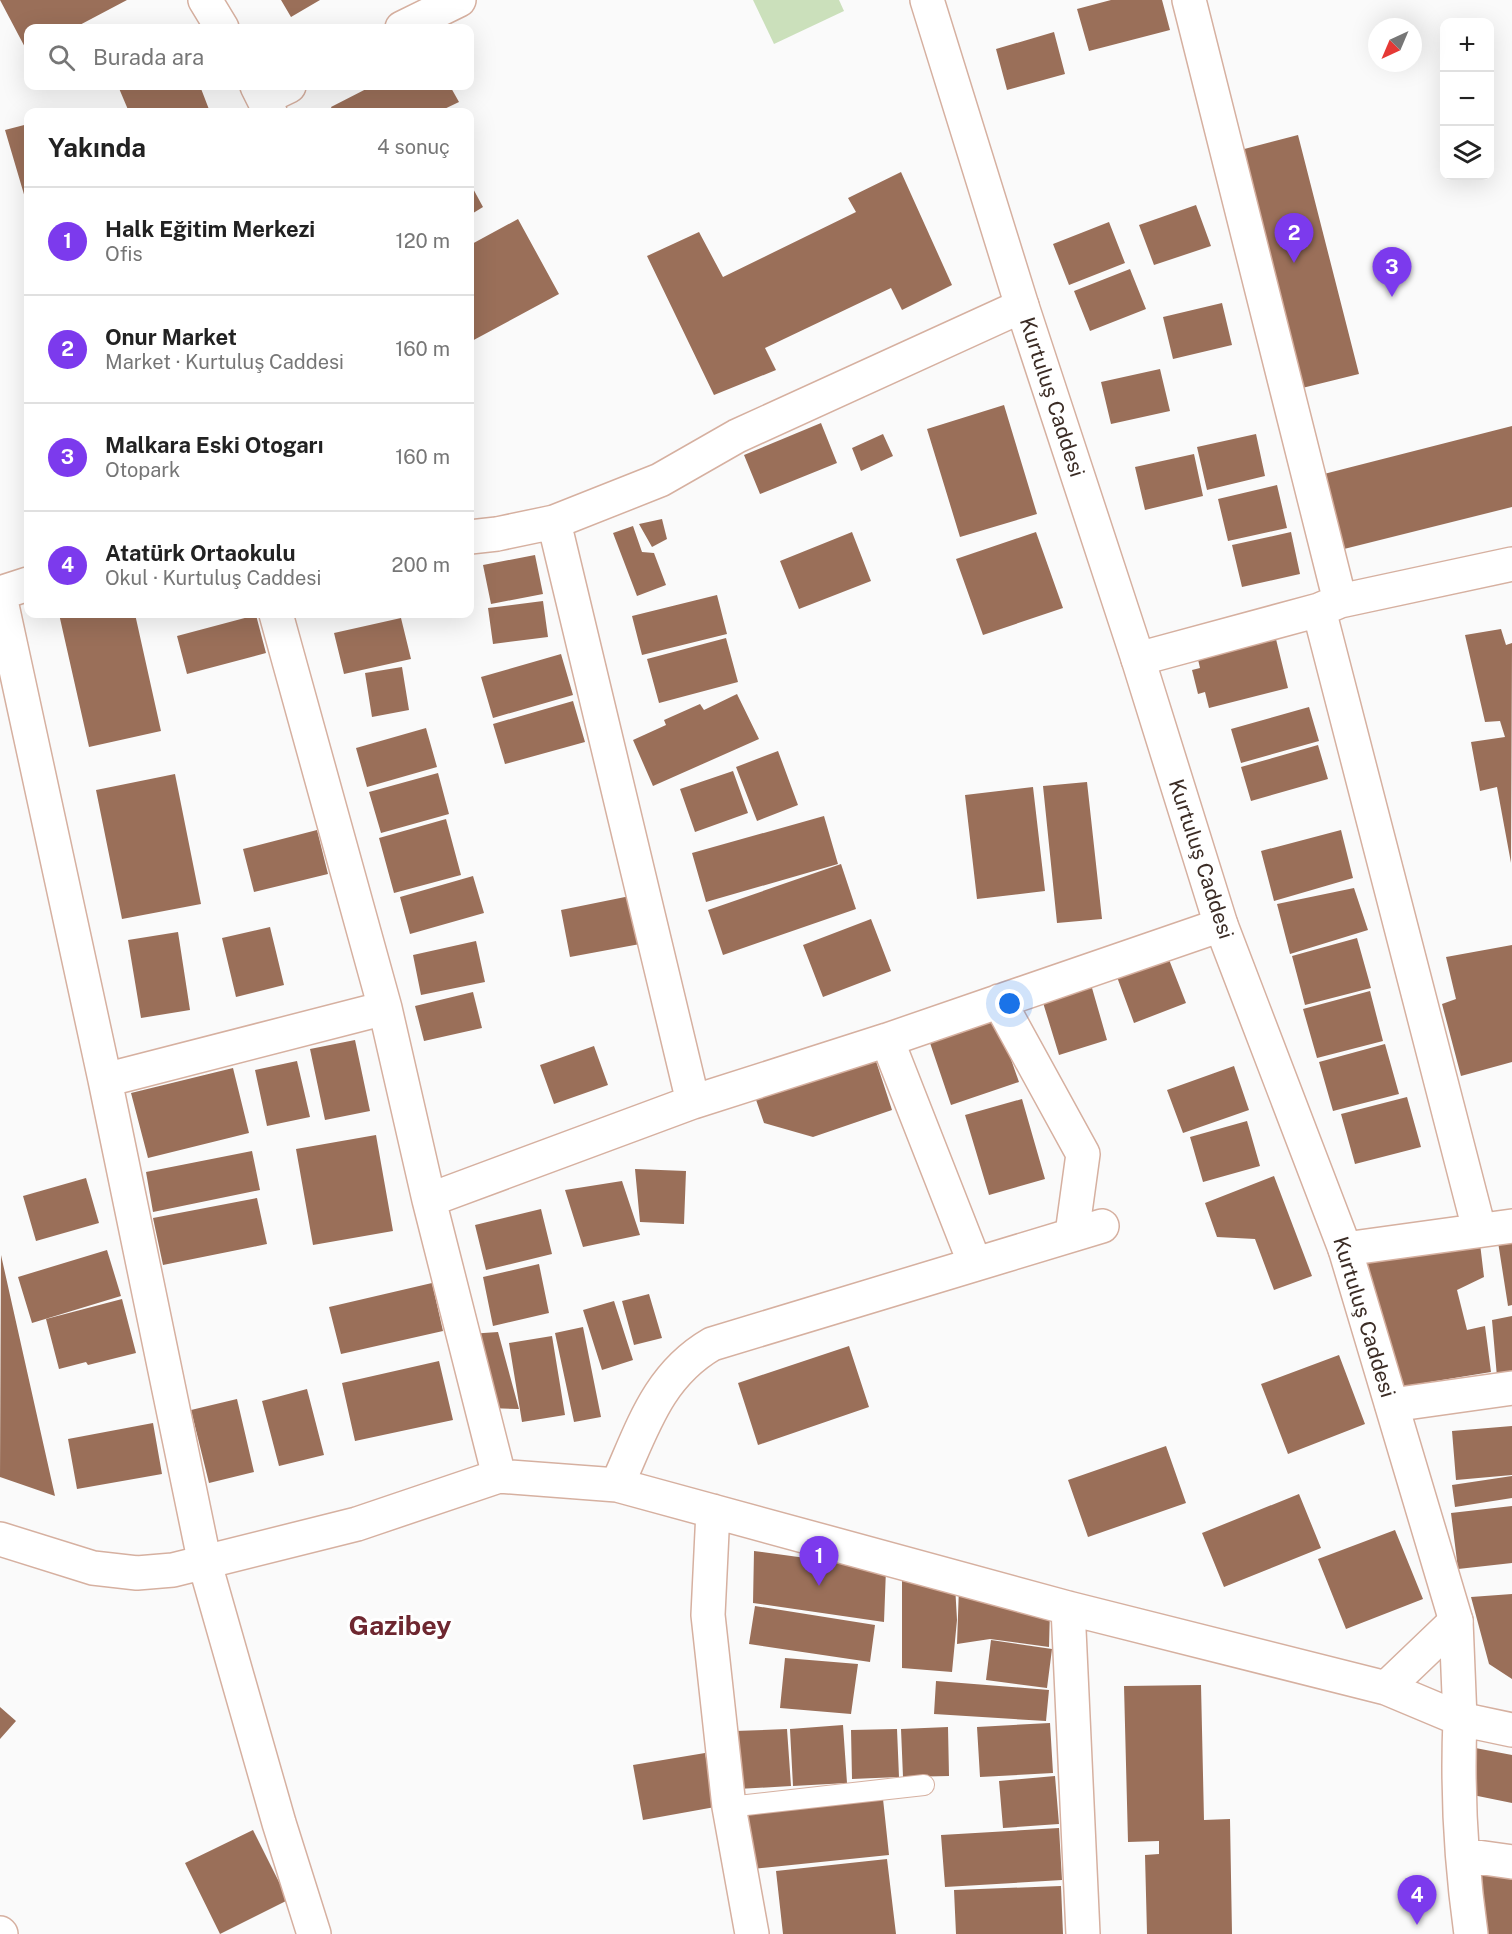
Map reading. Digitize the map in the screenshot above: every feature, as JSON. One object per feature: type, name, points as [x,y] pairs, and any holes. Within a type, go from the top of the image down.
[{"type":"street","points":[[205,0],[220,24]]},
{"type":"street","points":[[410,24],[459,0]]},
{"type":"street","name":"Kurtuluş Caddesi","points":[[927,0],[1022,306],[1138,659],[1221,925],[1345,1249],[1456,1621],[1460,1719],[1458,1777],[1471,1934]]},
{"type":"street","points":[[1189,0],[1479,1229]]},
{"type":"street","points":[[474,537],[554,522],[660,480],[737,436],[1022,306]]},
{"type":"street","points":[[554,522],[693,1102]]},
{"type":"street","points":[[1138,659],[1330,605],[1512,564]]},
{"type":"street","points":[[24,586],[0,595],[105,1080],[204,1564],[279,1823],[314,1934]]},
{"type":"street","points":[[277,618],[385,1008],[429,1200],[499,1476]]},
{"type":"street","points":[[429,1200],[693,1102],[886,1040],[1221,925]]},
{"type":"street","points":[[617,1485],[653,1404],[669,1378],[690,1357],[712,1344],[1087,1230],[1083,1154],[999,1001]]},
{"type":"street","points":[[105,1080],[385,1008]]},
{"type":"street","points":[[886,1040],[975,1264]]},
{"type":"street","points":[[1345,1249],[1512,1226]]},
{"type":"street","points":[[1392,1405],[1512,1388]]},
{"type":"street","points":[[0,1539],[93,1568],[137,1573],[204,1564],[357,1524],[499,1476],[617,1485],[1068,1608],[1386,1688],[1460,1719],[1512,1730]]},
{"type":"street","points":[[713,1511],[708,1615],[729,1807],[752,1934]]},
{"type":"street","points":[[1068,1608],[1083,1934]]},
{"type":"street","points":[[1386,1688],[1456,1621]]},
{"type":"street","points":[[1463,1856],[1512,1862]]},
{"type":"lane","points":[[729,1807],[924,1785]]},
{"type":"green space","points":[[753,0],[839,0],[844,11],[774,44]]},
{"type":"building","points":[[0,0],[127,0],[82,24],[24,24],[24,45]]},
{"type":"building","points":[[281,0],[320,0],[291,17]]},
{"type":"building","points":[[1111,0],[1162,0],[1170,30],[1089,51],[1077,9]]},
{"type":"building","points":[[1054,32],[1065,74],[1007,90],[996,49]]},
{"type":"building","points":[[120,90],[202,90],[208,108],[127,108]]},
{"type":"building","points":[[364,90],[452,90],[459,102],[446,108],[331,107]]},
{"type":"building","points":[[24,125],[24,194],[5,130]]},
{"type":"building","points":[[1298,135],[1359,374],[1290,391],[1229,153]]},
{"type":"building","points":[[901,172],[952,285],[902,310],[891,288],[765,348],[776,370],[714,395],[647,256],[699,232],[723,277],[856,212],[848,198]]},
{"type":"building","points":[[474,190],[483,207],[474,213]]},
{"type":"building","points":[[1196,205],[1211,246],[1154,265],[1139,225]]},
{"type":"building","points":[[518,219],[559,294],[474,340],[474,243]]},
{"type":"building","points":[[1109,222],[1125,263],[1069,285],[1053,244]]},
{"type":"building","points":[[1130,269],[1146,309],[1090,331],[1074,291]]},
{"type":"building","points":[[1222,303],[1232,345],[1173,359],[1163,317]]},
{"type":"building","points":[[1160,369],[1170,411],[1111,424],[1101,382]]},
{"type":"building","points":[[1004,405],[1037,514],[960,537],[927,429]]},
{"type":"building","points":[[821,423],[837,463],[760,494],[744,455]]},
{"type":"building","points":[[1512,426],[1512,507],[1340,550],[1320,475]]},
{"type":"building","points":[[883,434],[893,456],[861,471],[852,448]]},
{"type":"building","points":[[1256,434],[1265,476],[1207,490],[1197,447]]},
{"type":"building","points":[[1194,454],[1203,496],[1145,510],[1135,467]]},
{"type":"building","points":[[1277,485],[1287,528],[1228,541],[1218,499]]},
{"type":"building","points":[[662,519],[667,539],[652,547],[639,524]]},
{"type":"building","points":[[633,526],[642,552],[654,553],[666,585],[637,596],[613,533]]},
{"type":"building","points":[[852,532],[871,581],[799,609],[780,561]]},
{"type":"building","points":[[1036,532],[1063,608],[983,635],[956,559]]},
{"type":"building","points":[[1291,532],[1300,574],[1242,587],[1232,545]]},
{"type":"building","points":[[535,555],[543,594],[491,604],[483,565]]},
{"type":"building","points":[[717,595],[727,634],[642,655],[632,616]]},
{"type":"building","points":[[543,601],[548,637],[493,644],[488,608]]},
{"type":"building","points":[[60,618],[136,618],[161,731],[89,747]]},
{"type":"building","points":[[245,618],[257,618],[266,653],[187,674],[177,636]]},
{"type":"building","points":[[401,618],[411,659],[344,674],[334,633]]},
{"type":"building","points":[[1501,629],[1506,645],[1512,643],[1511,863],[1497,787],[1480,791],[1471,742],[1505,737],[1500,721],[1485,722],[1465,635]]},
{"type":"building","points":[[1274,631],[1288,688],[1209,708],[1205,692],[1198,694],[1192,670],[1200,668],[1196,651]]},
{"type":"building","points":[[726,638],[738,682],[659,703],[647,659]]},
{"type":"building","points":[[561,654],[573,695],[493,718],[481,677]]},
{"type":"building","points":[[402,667],[409,710],[372,717],[365,673]]},
{"type":"building","points":[[737,694],[759,739],[653,786],[633,740],[666,725],[664,720],[700,704],[704,710]]},
{"type":"building","points":[[573,701],[585,742],[505,764],[493,724]]},
{"type":"building","points":[[1309,707],[1319,741],[1241,763],[1231,729]]},
{"type":"building","points":[[426,728],[437,767],[367,787],[356,748]]},
{"type":"building","points":[[1318,745],[1328,779],[1251,801],[1241,767]]},
{"type":"building","points":[[778,751],[798,805],[757,821],[736,767]]},
{"type":"building","points":[[733,771],[748,813],[695,832],[680,789]]},
{"type":"building","points":[[438,773],[449,814],[381,833],[369,792]]},
{"type":"building","points":[[175,774],[201,904],[122,919],[96,790]]},
{"type":"building","points":[[1087,782],[1102,919],[1057,923],[1043,786]]},
{"type":"building","points":[[1033,787],[1045,891],[977,899],[965,795]]},
{"type":"building","points":[[824,816],[838,864],[706,902],[692,853]]},
{"type":"building","points":[[446,819],[461,875],[394,893],[379,838]]},
{"type":"building","points":[[317,830],[328,874],[254,892],[243,849]]},
{"type":"building","points":[[1341,830],[1353,878],[1274,901],[1261,851]]},
{"type":"building","points":[[841,864],[856,909],[723,955],[708,910]]},
{"type":"building","points":[[473,876],[484,913],[410,934],[400,897]]},
{"type":"building","points":[[1354,888],[1368,930],[1290,954],[1277,904]]},
{"type":"building","points":[[630,896],[640,944],[570,957],[561,910]]},
{"type":"building","points":[[871,919],[891,971],[823,997],[803,945]]},
{"type":"building","points":[[270,927],[284,985],[236,997],[222,938]]},
{"type":"building","points":[[178,932],[190,1010],[141,1018],[128,940]]},
{"type":"building","points":[[1357,938],[1371,988],[1305,1005],[1292,956]]},
{"type":"building","points":[[476,941],[485,982],[421,995],[413,955]]},
{"type":"building","points":[[1512,945],[1512,1062],[1461,1076],[1442,1004],[1456,999],[1446,957]]},
{"type":"building","points":[[1168,957],[1186,1003],[1134,1023],[1117,977]]},
{"type":"building","points":[[1090,981],[1107,1040],[1059,1055],[1041,996]]},
{"type":"building","points":[[1370,991],[1383,1041],[1317,1058],[1303,1009]]},
{"type":"building","points":[[473,992],[482,1028],[424,1041],[415,1006]]},
{"type":"building","points":[[995,1014],[1019,1082],[951,1105],[928,1037]]},
{"type":"building","points":[[355,1040],[370,1111],[325,1120],[310,1049]]},
{"type":"building","points":[[1385,1044],[1399,1094],[1333,1111],[1319,1062]]},
{"type":"building","points":[[594,1046],[608,1085],[554,1104],[540,1065]]},
{"type":"building","points":[[873,1052],[892,1110],[813,1137],[764,1123],[754,1094]]},
{"type":"building","points":[[297,1061],[310,1117],[267,1126],[255,1070]]},
{"type":"building","points":[[1234,1066],[1249,1110],[1183,1133],[1167,1090]]},
{"type":"building","points":[[233,1068],[249,1133],[148,1158],[131,1093]]},
{"type":"building","points":[[1407,1097],[1421,1147],[1355,1164],[1341,1114]]},
{"type":"building","points":[[1022,1099],[1045,1179],[989,1195],[965,1115]]},
{"type":"building","points":[[1247,1121],[1260,1166],[1203,1182],[1190,1137]]},
{"type":"building","points":[[376,1135],[393,1231],[313,1245],[296,1149]]},
{"type":"building","points":[[252,1151],[260,1190],[153,1212],[146,1172]]},
{"type":"building","points":[[635,1169],[686,1171],[684,1224],[640,1222]]},
{"type":"building","points":[[1274,1176],[1312,1276],[1274,1290],[1255,1239],[1217,1237],[1205,1203]]},
{"type":"building","points":[[86,1178],[99,1223],[36,1241],[23,1196]]},
{"type":"building","points":[[622,1181],[640,1235],[583,1247],[565,1190]]},
{"type":"building","points":[[257,1198],[267,1244],[163,1265],[153,1218]]},
{"type":"building","points":[[541,1209],[552,1254],[486,1270],[475,1225]]},
{"type":"building","points":[[1479,1235],[1484,1277],[1457,1290],[1467,1330],[1485,1326],[1491,1372],[1399,1387],[1357,1262]]},
{"type":"building","points":[[1512,1240],[1512,1305],[1508,1306],[1498,1242]]},
{"type":"building","points":[[107,1250],[121,1296],[32,1323],[18,1277]]},
{"type":"building","points":[[1,1255],[55,1496],[0,1477]]},
{"type":"building","points":[[539,1264],[549,1313],[493,1326],[483,1277]]},
{"type":"building","points":[[432,1283],[443,1331],[341,1354],[329,1307]]},
{"type":"building","points":[[649,1294],[662,1338],[634,1345],[622,1301]]},
{"type":"building","points":[[122,1299],[136,1353],[88,1365],[86,1362],[59,1369],[46,1319]]},
{"type":"building","points":[[614,1301],[633,1360],[602,1370],[583,1310]]},
{"type":"building","points":[[1512,1316],[1512,1375],[1497,1377],[1492,1320]]},
{"type":"building","points":[[583,1327],[601,1417],[574,1422],[555,1333]]},
{"type":"building","points":[[498,1332],[519,1409],[488,1408],[469,1334]]},
{"type":"building","points":[[552,1336],[565,1415],[522,1422],[509,1343]]},
{"type":"building","points":[[849,1346],[869,1407],[758,1445],[738,1383]]},
{"type":"building","points":[[1339,1355],[1365,1424],[1288,1454],[1261,1384]]},
{"type":"building","points":[[439,1361],[453,1420],[355,1441],[342,1383]]},
{"type":"building","points":[[307,1389],[324,1455],[279,1466],[262,1401]]},
{"type":"building","points":[[237,1399],[254,1472],[209,1483],[191,1410]]},
{"type":"building","points":[[153,1423],[162,1474],[77,1489],[68,1439]]},
{"type":"building","points":[[1512,1426],[1512,1475],[1456,1480],[1452,1431]]},
{"type":"building","points":[[1166,1446],[1186,1503],[1088,1537],[1068,1480]]},
{"type":"building","points":[[1512,1476],[1512,1498],[1455,1507],[1452,1485]]},
{"type":"building","points":[[1299,1494],[1321,1548],[1224,1587],[1202,1533]]},
{"type":"building","points":[[1512,1506],[1512,1563],[1458,1569],[1451,1513]]},
{"type":"building","points":[[1395,1530],[1423,1599],[1346,1629],[1318,1559]]},
{"type":"building","points":[[754,1551],[886,1569],[884,1622],[753,1603]]},
{"type":"building","points":[[902,1570],[955,1585],[957,1620],[952,1672],[902,1668]]},
{"type":"building","points":[[959,1587],[1050,1609],[1049,1647],[990,1639],[957,1644]]},
{"type":"building","points":[[1512,1594],[1512,1679],[1489,1664],[1471,1597]]},
{"type":"building","points":[[755,1606],[875,1625],[870,1662],[749,1644]]},
{"type":"building","points":[[991,1640],[1052,1649],[1047,1688],[986,1680]]},
{"type":"building","points":[[785,1658],[858,1664],[851,1714],[780,1708]]},
{"type":"building","points":[[936,1681],[1049,1690],[1046,1721],[934,1714]]},
{"type":"building","points":[[1201,1685],[1204,1820],[1230,1819],[1232,1934],[1147,1934],[1145,1855],[1159,1854],[1159,1841],[1128,1842],[1124,1686]]},
{"type":"building","points":[[0,1707],[16,1721],[0,1739]]},
{"type":"building","points":[[1050,1723],[1053,1773],[980,1777],[977,1727]]},
{"type":"building","points":[[843,1725],[847,1783],[793,1786],[790,1729]]},
{"type":"building","points":[[948,1727],[949,1776],[903,1777],[901,1729]]},
{"type":"building","points":[[787,1729],[791,1786],[738,1789],[735,1731]]},
{"type":"building","points":[[897,1729],[899,1777],[852,1779],[851,1730]]},
{"type":"building","points":[[1465,1746],[1512,1755],[1512,1803],[1463,1793]]},
{"type":"building","points":[[705,1753],[715,1807],[643,1820],[633,1765]]},
{"type":"building","points":[[1055,1776],[1059,1824],[1003,1828],[999,1781]]},
{"type":"building","points":[[883,1799],[889,1855],[753,1869],[746,1814]]},
{"type":"building","points":[[1059,1828],[1062,1880],[945,1887],[941,1835]]},
{"type":"building","points":[[253,1830],[288,1900],[220,1934],[185,1863]]},
{"type":"building","points":[[887,1859],[896,1934],[783,1934],[776,1871]]},
{"type":"building","points":[[1475,1862],[1512,1868],[1512,1934],[1479,1934]]},
{"type":"building","points":[[1061,1886],[1063,1934],[956,1934],[954,1890]]},
{"type":"place","name":"Onur Market","points":[[1294,263]]},
{"type":"place","name":"Malkara Eski Otogarı","points":[[1392,297]]},
{"type":"place","name":"Halk Eğitim Merkezi","points":[[819,1586]]},
{"type":"place","name":"Atatürk Ortaokulu","points":[[1417,1925]]},
{"type":"district","name":"Gazibey","points":[[400,1626]]}]
